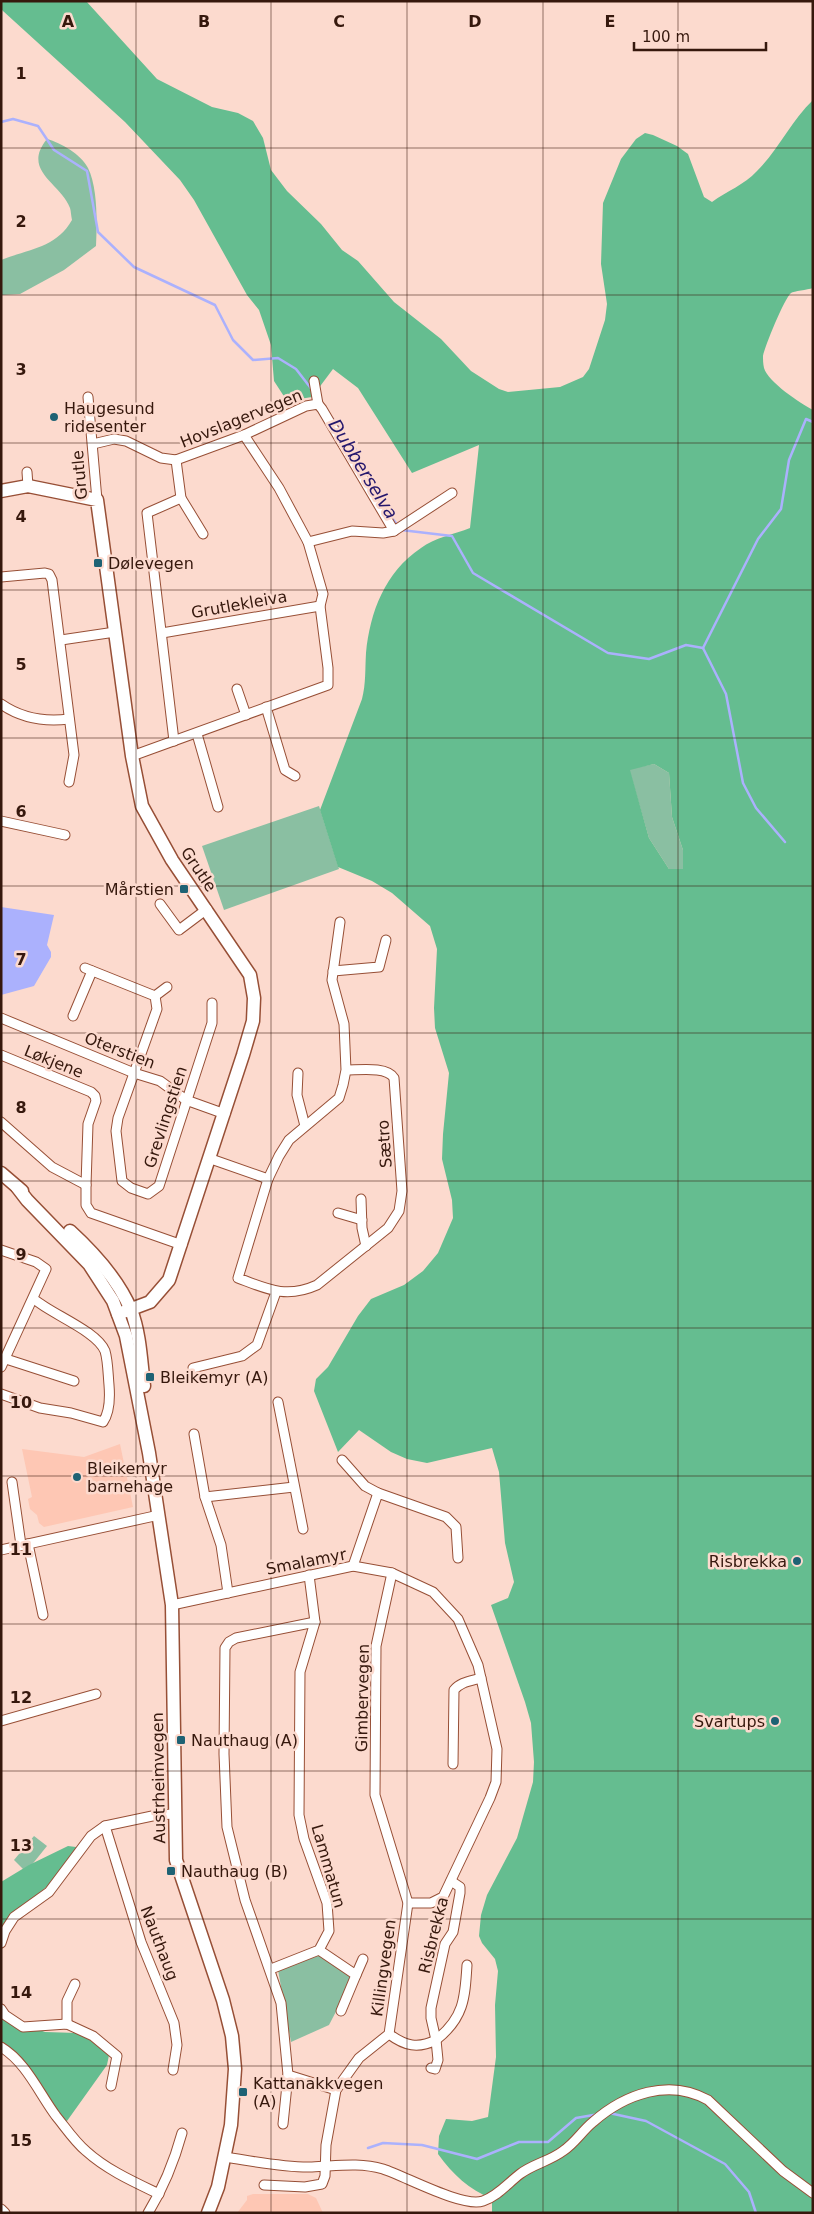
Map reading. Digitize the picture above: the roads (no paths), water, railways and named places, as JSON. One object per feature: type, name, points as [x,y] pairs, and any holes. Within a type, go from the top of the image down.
[{"type":"main road","points":[[1,491],[28,486],[97,500]]},
{"type":"main road","name":"Grutle","points":[[97,500],[132,756],[142,806],[172,860],[250,975],[254,998],[253,1020],[225,1114],[169,1280],[161,1292],[150,1302],[118,1314]]},
{"type":"main road","name":"Austrheimvegen","points":[[1,1173],[31,1196],[92,1252],[114,1280],[131,1310],[139,1345],[150,1439],[149,1453]]},
{"type":"main road","name":"Austrheimvegen","points":[[17,1187],[27,1200],[89,1264],[109,1294],[118,1314],[131,1357],[145,1440],[149,1453],[172,1605],[176,1860],[220,1990],[232,2036],[234,2101],[225,2157],[218,2187],[208,2213]]},
{"type":"street","name":"Hovslagervegen","points":[[314,381],[318,404],[394,531]]},
{"type":"street","name":"Grutle","points":[[88,396],[97,500]]},
{"type":"street","name":"Hovslagervegen","points":[[92,444],[114,439],[126,441],[161,458],[176,460],[244,435],[306,406],[318,404]]},
{"type":"street","points":[[132,756],[328,685],[328,668],[320,606],[324,594],[308,542],[279,488],[244,435]]},
{"type":"street","name":"Hovslagervegen","points":[[176,460],[182,498],[203,534]]},
{"type":"street","points":[[27,472],[28,486]]},
{"type":"street","points":[[308,542],[352,531],[383,533],[394,531],[452,493]]},
{"type":"street","points":[[174,741],[147,513],[182,498]]},
{"type":"street","points":[[1,578],[38,573],[49,574],[52,580],[74,755],[69,782]]},
{"type":"street","name":"Grutlekleiva","points":[[162,633],[320,606]]},
{"type":"street","points":[[61,640],[115,632]]},
{"type":"street","points":[[237,689],[246,715]]},
{"type":"street","points":[[1,704],[18,714],[38,719],[69,719]]},
{"type":"street","points":[[266,708],[285,770],[295,776]]},
{"type":"street","points":[[197,734],[218,807]]},
{"type":"street","points":[[1,821],[65,834]]},
{"type":"street","points":[[160,904],[178,930],[207,909]]},
{"type":"street","name":"Sætro","points":[[340,922],[332,971],[335,996],[344,1024],[346,1070],[339,1098],[323,1114],[289,1140],[268,1179],[238,1278],[276,1292],[298,1292],[317,1284],[366,1246],[388,1228],[398,1211],[402,1191],[395,1084],[388,1072],[346,1070]]},
{"type":"street","points":[[332,971],[379,967],[386,940]]},
{"type":"street","points":[[73,1016],[89,969],[155,996],[167,987]]},
{"type":"street","name":"Grevlingstien","points":[[155,996],[157,1009],[121,1108],[116,1132],[122,1182],[131,1188],[148,1194],[159,1186],[212,1023],[212,1004]]},
{"type":"street","name":"Oterstien","points":[[1,1018],[134,1073],[160,1081],[186,1100],[225,1114]]},
{"type":"street","name":"Løkjene","points":[[1,1055],[91,1092],[95,1096],[96,1101],[88,1124],[86,1205],[91,1213],[182,1245]]},
{"type":"street","points":[[298,1073],[297,1096],[305,1126]]},
{"type":"street","points":[[1,1122],[52,1167],[86,1184]]},
{"type":"street","points":[[210,1159],[268,1179]]},
{"type":"street","points":[[361,1199],[366,1246]]},
{"type":"street","points":[[338,1213],[362,1220]]},
{"type":"street","points":[[1,1250],[36,1262],[46,1269],[4,1363],[74,1381]]},
{"type":"street","points":[[193,1368],[242,1356],[257,1345],[276,1292]]},
{"type":"street","points":[[1,1394],[40,1408],[70,1413],[96,1422],[103,1422],[108,1416],[108,1373],[104,1350],[97,1338],[45,1309],[34,1299]]},
{"type":"street","points":[[278,1402],[303,1529]]},
{"type":"street","points":[[194,1434],[205,1496],[221,1545],[228,1593]]},
{"type":"street","points":[[342,1460],[365,1486],[378,1493],[446,1517],[456,1527],[458,1558]]},
{"type":"street","points":[[12,1482],[25,1545],[43,1615]]},
{"type":"street","points":[[205,1496],[294,1487]]},
{"type":"street","points":[[352,1566],[378,1493]]},
{"type":"street","points":[[1,1550],[159,1515]]},
{"type":"street","name":"Smalamyr","points":[[172,1605],[352,1566],[392,1573],[433,1592],[458,1619],[478,1665],[497,1749],[496,1782],[493,1790]]},
{"type":"street","name":"Gimbervegen","points":[[375,1795],[376,1646],[392,1573]]},
{"type":"street","points":[[283,2124],[288,2075],[282,2002],[245,1900],[227,1827],[225,1648],[236,1638],[315,1622],[309,1575]]},
{"type":"street","name":"Lammatun","points":[[315,1622],[300,1672],[299,1815],[304,1839],[327,1903],[329,1932],[319,1950]]},
{"type":"street","points":[[453,1764],[454,1690],[464,1682],[481,1678]]},
{"type":"street","points":[[1,1721],[96,1694]]},
{"type":"street","name":"Risbrekka","points":[[431,2068],[435,2069],[438,2060],[431,2018],[432,2008],[445,1944],[453,1932],[460,1893],[460,1887],[451,1881],[493,1790]]},
{"type":"street","name":"Killingvegen","points":[[264,2185],[315,2187],[322,2184],[336,2090],[358,2058],[389,2034],[408,1903],[375,1795]]},
{"type":"street","points":[[1,1943],[5,1931],[14,1917],[49,1892],[91,1836],[105,1826],[157,1815],[174,1814]]},
{"type":"street","name":"Nauthaug","points":[[105,1826],[141,1942],[174,2023],[177,2045],[173,2070]]},
{"type":"street","name":"Killingvegen","points":[[408,1903],[438,1901],[443,1897],[451,1881]]},
{"type":"street","points":[[270,1969],[319,1950],[356,1976]]},
{"type":"street","points":[[341,2011],[363,1959]]},
{"type":"street","points":[[389,2034],[398,2041],[415,2046],[427,2045],[436,2040],[454,2024],[462,2008],[467,1965]]},
{"type":"street","points":[[66,2024],[67,2001],[75,1984]]},
{"type":"street","points":[[1,2009],[5,2015],[23,2027],[66,2024],[93,2036],[117,2056],[111,2086]]},
{"type":"street","points":[[1,2047],[10,2052],[56,2116],[86,2151],[126,2178],[159,2194]]},
{"type":"street","points":[[288,2075],[336,2090]]},
{"type":"street","points":[[225,2157],[312,2167],[349,2164],[371,2166],[402,2176],[460,2200],[479,2202],[493,2196],[531,2167],[565,2150],[591,2122],[617,2104],[650,2092],[675,2089],[691,2092],[708,2100],[783,2172],[813,2192]]},
{"type":"street","points":[[148,2213],[173,2163],[182,2133]]},
{"type":"street","points":[[1,2208],[5,2213]]},
{"type":"water","points":[[1,907],[54,915],[47,945],[51,952],[51,957],[34,986],[1,995]]},
{"type":"waterway","name":"Dubberselva","points":[[1,122],[13,119],[38,126],[54,150],[87,171],[98,232],[134,267],[215,305],[233,340],[253,360],[278,358],[296,369],[313,391]]},
{"type":"waterway","name":"Dubberselva","points":[[332,418],[356,450],[371,484]]},
{"type":"waterway","points":[[703,648],[758,539],[781,509],[789,460],[806,419],[813,422]]},
{"type":"waterway","name":"Dubberselva","points":[[389,514],[398,526]]},
{"type":"waterway","name":"Dubberselva","points":[[401,530],[452,536],[473,573],[608,653],[649,659],[686,645],[703,648]]},
{"type":"waterway","points":[[703,648],[726,694],[743,783],[756,808],[785,842]]},
{"type":"waterway","points":[[609,2113],[646,2121],[725,2164],[749,2192],[756,2213]]},
{"type":"waterway","points":[[368,2148],[383,2143],[422,2145],[477,2159],[519,2142],[548,2142],[576,2118],[599,2114]]},
{"type":"place","name":"Haugesund ridesenter","points":[[54,417]]},
{"type":"place","name":"Dølevegen","points":[[98,563]]},
{"type":"place","name":"Mårstien","points":[[184,889]]},
{"type":"place","name":"Bleikemyr (A)","points":[[150,1377]]},
{"type":"place","name":"Bleikemyr barnehage","points":[[77,1477]]},
{"type":"place","name":"Risbrekka","points":[[797,1561]]},
{"type":"place","name":"Svartups","points":[[775,1721]]},
{"type":"place","name":"Nauthaug (A)","points":[[181,1740]]},
{"type":"place","name":"Nauthaug (B)","points":[[171,1871]]},
{"type":"place","name":"Kattanakkvegen (A)","points":[[243,2092]]}]
